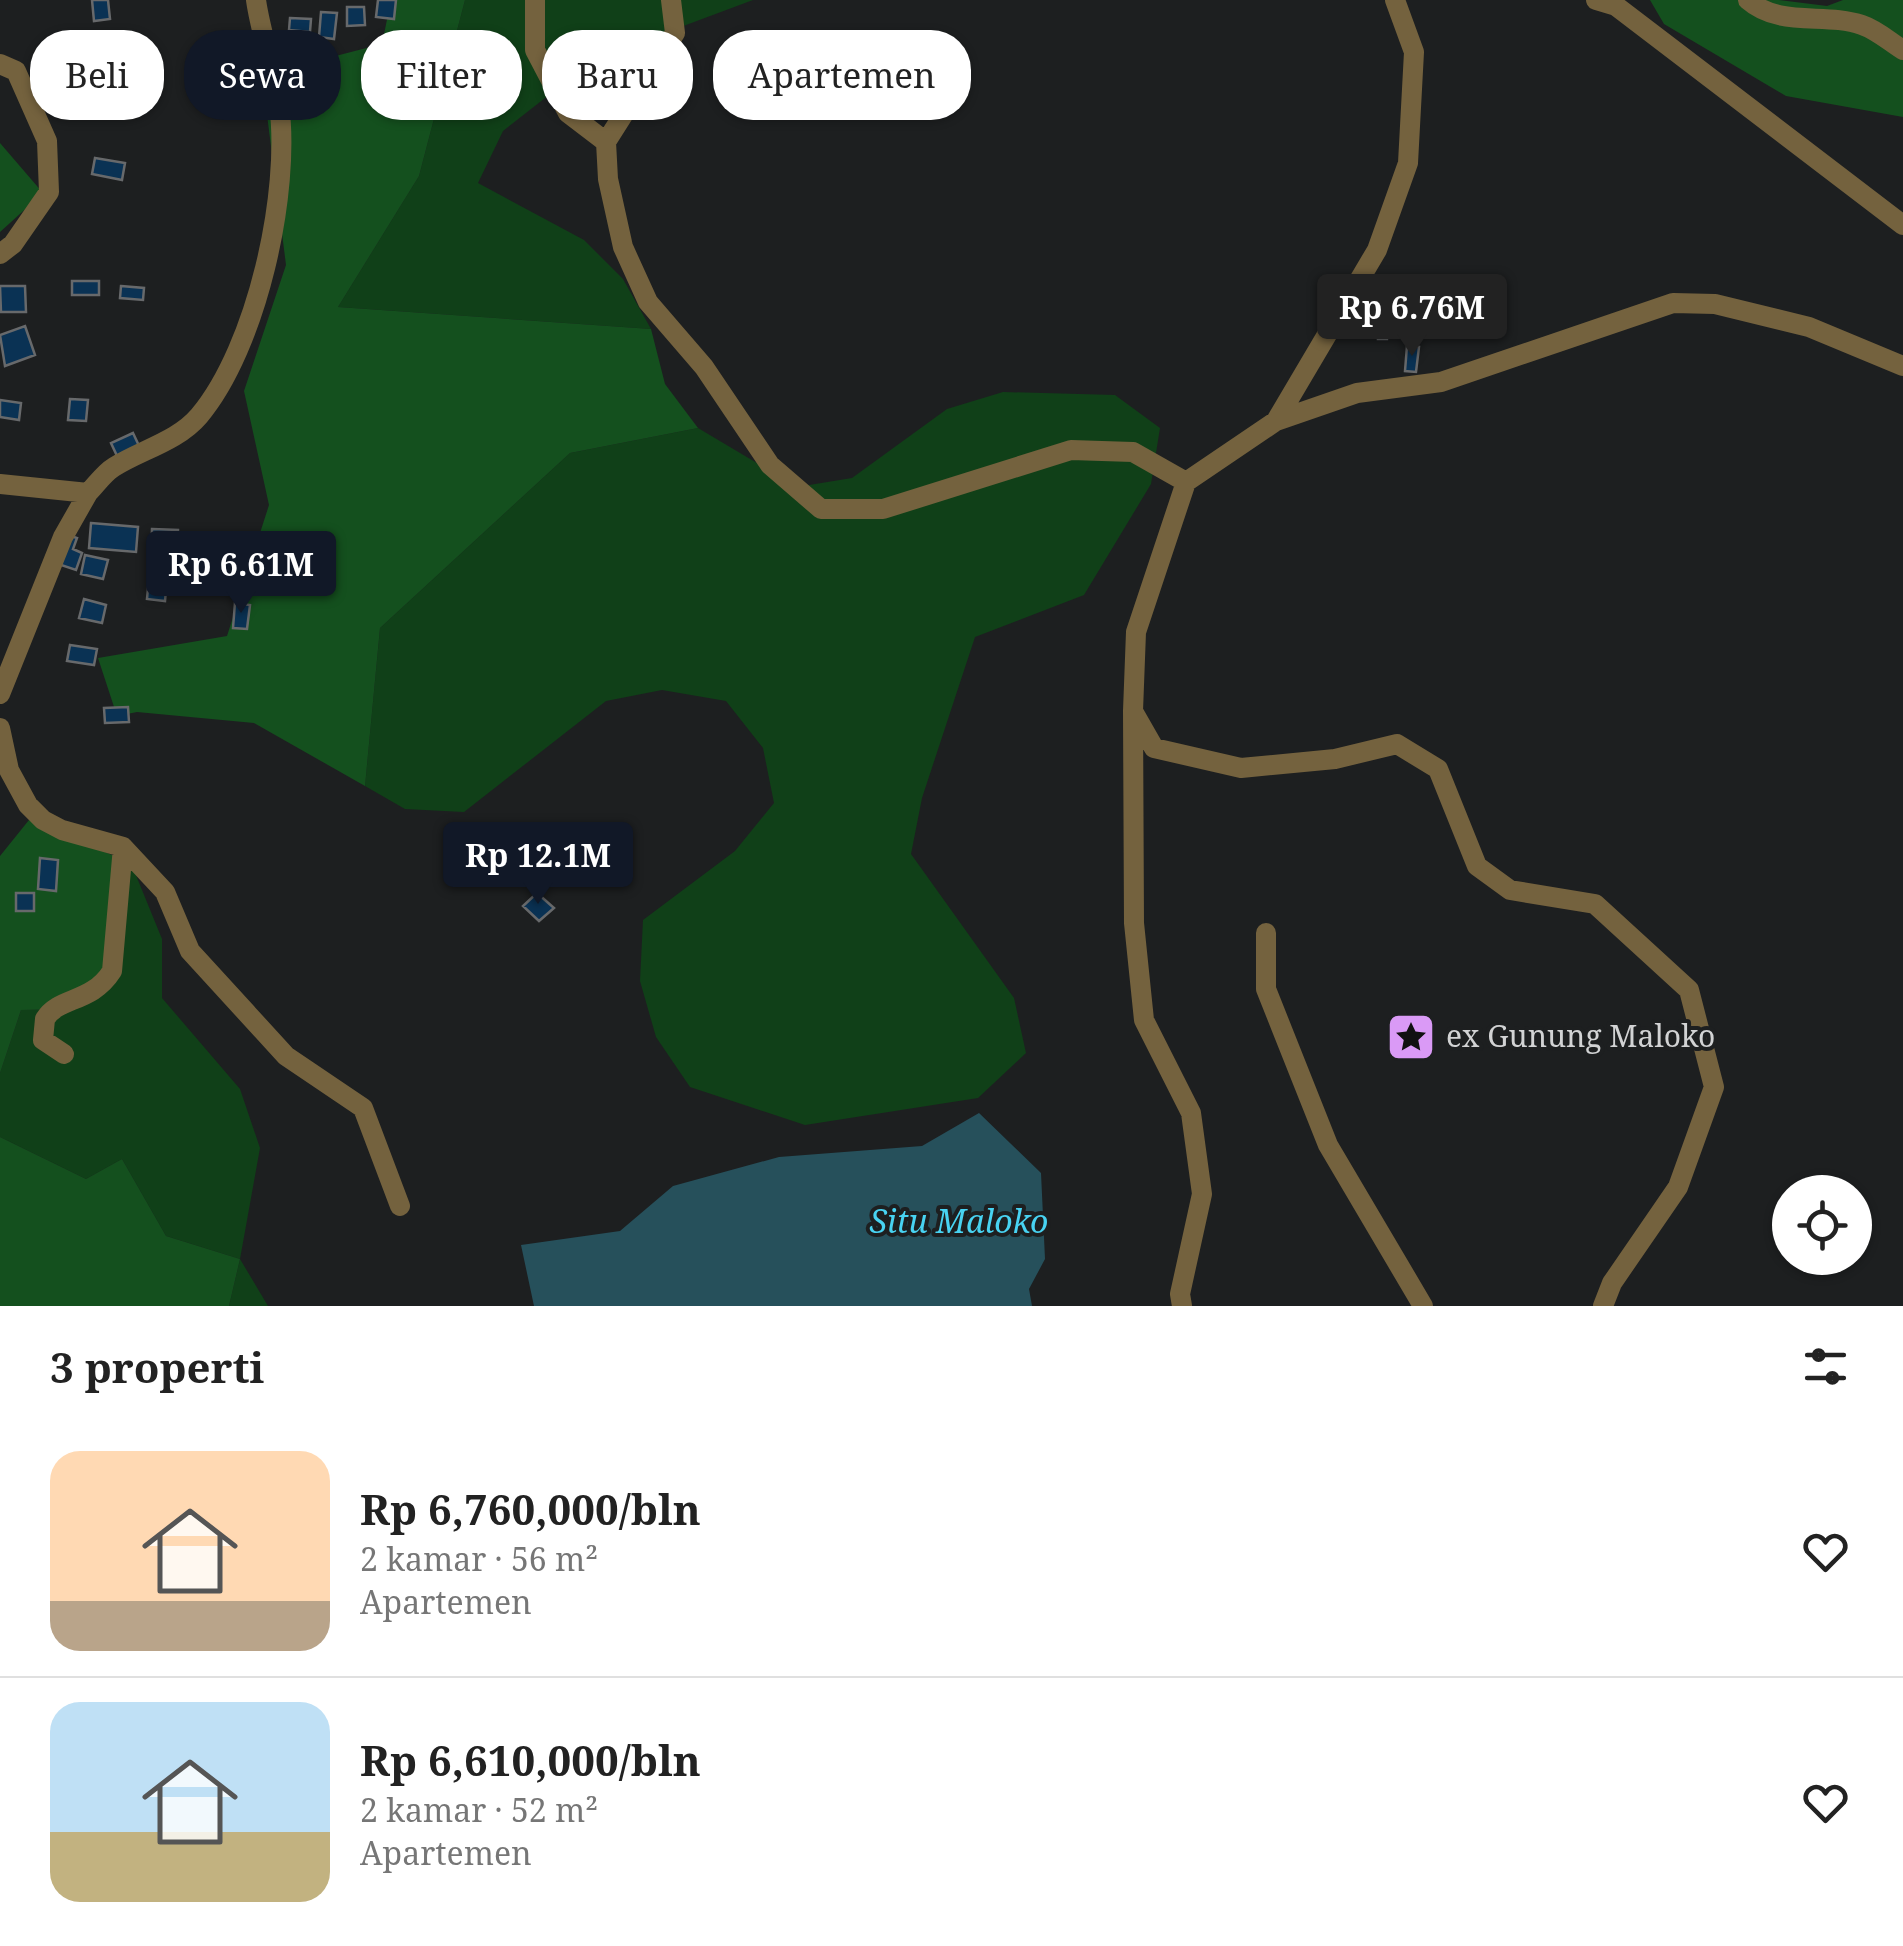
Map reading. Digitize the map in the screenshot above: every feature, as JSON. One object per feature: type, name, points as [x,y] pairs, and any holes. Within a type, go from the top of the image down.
[{"type":"street","points":[[0,694],[63,537],[88,494],[111,468],[167,440],[198,417],[241,345],[266,274],[281,124],[256,0]]},
{"type":"street","points":[[534,0],[534,50],[568,113],[606,142]]},
{"type":"street","points":[[671,0],[675,33],[606,142],[608,178],[623,247],[648,302],[704,368],[770,464],[821,509],[883,509],[1071,450],[1133,452],[1186,482]]},
{"type":"street","points":[[1276,420],[1378,250],[1408,163],[1414,52],[1395,0]]},
{"type":"street","points":[[1596,0],[1616,6],[1903,225]]},
{"type":"street","points":[[1748,0],[1778,16],[1829,18],[1865,25],[1903,50]]},
{"type":"street","points":[[0,64],[16,71],[47,140],[49,192],[14,244],[0,254]]},
{"type":"street","points":[[1182,1306],[1180,1294],[1202,1194],[1191,1113],[1144,1020],[1134,924],[1133,712],[1136,632],[1186,482],[1276,420],[1357,393],[1441,382],[1672,302],[1714,304],[1809,327],[1903,366]]},
{"type":"street","points":[[0,484],[88,494]]},
{"type":"street","points":[[1133,712],[1154,748],[1240,768],[1335,759],[1398,744],[1438,769],[1477,866],[1510,890],[1596,904],[1689,990],[1714,1086],[1678,1187],[1612,1283],[1603,1306]]},
{"type":"street","points":[[0,728],[9,770],[36,813],[62,830],[124,847],[165,892],[190,951],[286,1056],[364,1108],[400,1206]]},
{"type":"street","points":[[64,1054],[43,1040],[45,1019],[56,1007],[83,999],[102,987],[112,971],[124,847]]},
{"type":"street","points":[[1266,933],[1266,988],[1328,1146],[1423,1306]]},
{"type":"green space","points":[[391,0],[465,0],[457,30],[385,30]]},
{"type":"green space","points":[[465,0],[753,0],[673,30],[542,30],[542,100],[522,116],[522,30],[457,30]]},
{"type":"green space","points":[[1650,0],[1779,0],[1827,6],[1843,0],[1903,0],[1903,117],[1786,96],[1664,24]]},
{"type":"green space","points":[[361,49],[361,120],[434,120],[419,176],[338,307],[651,329],[665,384],[698,428],[570,453],[380,628],[365,786],[254,723],[137,712],[117,716],[98,658],[227,636],[269,505],[244,391],[286,265],[268,120],[341,120],[341,55]]},
{"type":"green space","points":[[434,120],[517,120],[503,131],[478,183],[584,240],[623,279],[651,329],[338,307],[419,176]]},
{"type":"green space","points":[[0,143],[43,193],[0,232]]},
{"type":"green space","points":[[1003,392],[1115,395],[1160,428],[1151,484],[1084,595],[975,637],[922,798],[911,854],[1014,998],[1026,1053],[978,1098],[805,1125],[690,1087],[656,1037],[640,981],[643,920],[735,851],[774,803],[763,748],[726,701],[662,690],[606,701],[464,812],[405,809],[365,786],[380,628],[570,453],[698,428],[797,487],[852,478],[947,409]]},
{"type":"green space","points":[[29,820],[131,863],[105,975],[77,1009],[21,1010],[0,1073],[0,856]]},
{"type":"green space","points":[[131,863],[162,939],[162,998],[240,1089],[260,1148],[240,1259],[166,1236],[122,1159],[86,1179],[0,1137],[0,1073],[21,1010],[77,1009]]},
{"type":"green space","points":[[0,1137],[86,1179],[122,1159],[166,1236],[240,1259],[229,1306],[0,1306]]},
{"type":"green space","points":[[240,1259],[268,1306],[229,1306]]},
{"type":"water","name":"Situ Maloko","points":[[979,1113],[1041,1173],[1045,1259],[1029,1289],[1032,1306],[534,1306],[521,1245],[620,1231],[673,1186],[779,1157],[922,1146]]},
{"type":"building","points":[[92,0],[108,0],[110,19],[94,21]]},
{"type":"building","points":[[378,0],[396,0],[394,19],[376,17]]},
{"type":"building","points":[[347,7],[364,7],[365,25],[347,26]]},
{"type":"building","points":[[321,12],[337,13],[335,30],[320,30]]},
{"type":"building","points":[[290,18],[311,19],[310,30],[289,30]]},
{"type":"building","points":[[95,158],[125,163],[122,180],[92,174]]},
{"type":"building","points":[[72,281],[99,281],[99,295],[72,295]]},
{"type":"building","points":[[0,286],[25,286],[26,312],[1,312]]},
{"type":"building","points":[[121,286],[144,288],[143,300],[120,298]]},
{"type":"building","points":[[1374,314],[1389,315],[1387,339],[1378,339],[1379,321],[1373,320]]},
{"type":"building","points":[[25,326],[35,355],[5,366],[0,335]]},
{"type":"building","points":[[1407,346],[1419,347],[1416,372],[1405,371]]},
{"type":"building","points":[[70,399],[88,400],[86,421],[68,420]]},
{"type":"building","points":[[0,400],[21,403],[19,420],[0,417]]},
{"type":"building","points":[[133,433],[140,448],[118,458],[111,443]]},
{"type":"building","points":[[91,523],[138,527],[136,552],[89,548]]},
{"type":"building","points":[[152,529],[178,530],[177,559],[151,558]]},
{"type":"building","points":[[65,534],[77,538],[73,549],[82,553],[76,570],[55,563]]},
{"type":"building","points":[[85,555],[108,560],[103,579],[81,574]]},
{"type":"building","points":[[149,578],[167,579],[165,601],[147,599]]},
{"type":"building","points":[[84,599],[106,605],[102,623],[79,618]]},
{"type":"building","points":[[235,603],[250,605],[247,629],[233,628]]},
{"type":"building","points":[[70,645],[97,649],[94,665],[67,661]]},
{"type":"building","points":[[128,707],[129,722],[105,723],[104,708]]},
{"type":"building","points":[[608,842],[614,856],[596,865],[590,851]]},
{"type":"building","points":[[40,858],[58,860],[56,891],[38,889]]},
{"type":"building","points":[[16,893],[34,893],[34,911],[16,911]]},
{"type":"building","points":[[537,893],[554,908],[539,921],[523,906]]},
{"type":"place","name":"ex Gunung Maloko","points":[[1411,1037]]}]
